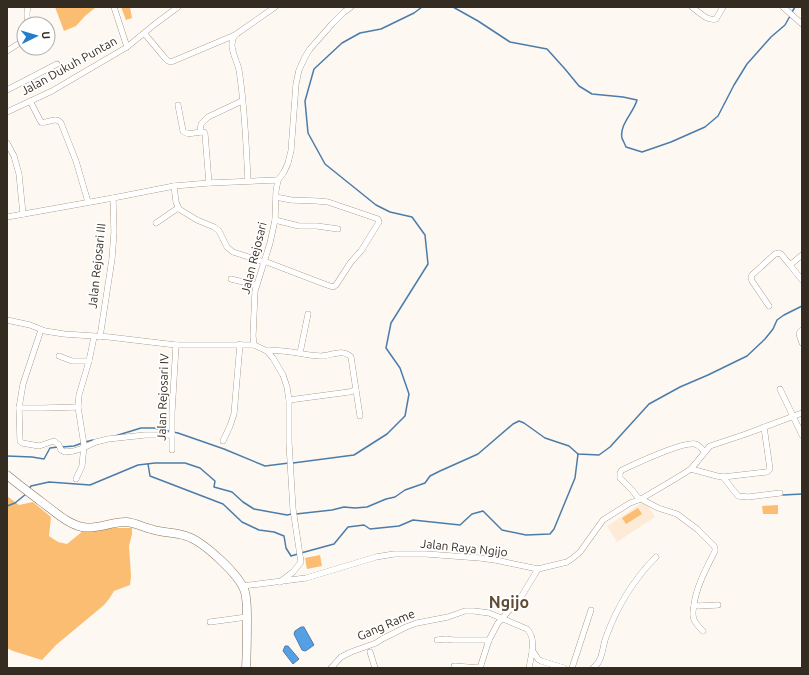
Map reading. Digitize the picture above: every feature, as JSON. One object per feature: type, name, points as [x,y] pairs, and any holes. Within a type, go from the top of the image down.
[{"type":"main road","points":[[7,475],[74,524],[92,528],[121,522],[129,522],[152,530],[191,538],[214,554],[243,586],[246,594],[246,668]]},
{"type":"street","name":"Jalan Dukuh Puntan","points":[[7,112],[58,87],[127,47],[114,7]]},
{"type":"street","points":[[127,47],[178,7]]},
{"type":"street","points":[[144,33],[165,58],[171,62],[235,35],[275,7]]},
{"type":"street","name":"Jalan Rejosari","points":[[254,345],[254,298],[256,285],[270,243],[275,220],[278,180],[288,163],[291,152],[296,84],[302,63],[310,49],[332,24],[351,7]]},
{"type":"street","points":[[692,7],[707,19],[714,20],[723,7]]},
{"type":"street","points":[[784,8],[802,24]]},
{"type":"street","points":[[235,35],[232,40],[232,46],[238,69],[242,101],[248,180]]},
{"type":"street","points":[[7,51],[16,45]]},
{"type":"street","points":[[7,90],[56,64]]},
{"type":"street","points":[[30,101],[41,122],[45,123],[56,120],[61,123],[76,161],[88,202]]},
{"type":"street","points":[[200,132],[201,124],[208,117],[242,101]]},
{"type":"street","points":[[178,105],[183,132],[187,134],[204,132],[205,134],[209,183]]},
{"type":"street","points":[[7,142],[14,156],[20,174],[23,214]]},
{"type":"street","points":[[7,217],[174,186],[248,180],[278,180]]},
{"type":"street","points":[[174,186],[178,208],[197,220],[214,227],[219,231],[227,247],[231,250],[333,287],[350,262],[361,251],[378,222],[378,219],[328,202],[291,200],[276,197]]},
{"type":"street","name":"Jalan Rejosari III","points":[[78,407],[79,395],[97,337],[112,259],[114,232],[112,198]]},
{"type":"street","points":[[156,223],[178,208]]},
{"type":"street","points":[[275,220],[299,226],[317,226],[338,229]]},
{"type":"street","points":[[769,306],[752,281],[751,277],[775,254],[781,254],[802,280]]},
{"type":"street","points":[[790,265],[802,255]]},
{"type":"street","points":[[231,279],[256,285]]},
{"type":"street","points":[[300,353],[308,314]]},
{"type":"street","points":[[7,320],[41,330],[64,334],[176,344],[254,345],[267,351],[283,375],[287,387],[289,400],[289,443],[293,508],[301,562],[293,572],[280,582]]},
{"type":"street","points":[[41,330],[23,384],[18,408],[20,441],[22,443],[39,446],[54,441],[65,452],[74,451],[84,444],[108,439],[172,432]]},
{"type":"street","points":[[802,330],[799,334],[799,338],[802,343]]},
{"type":"street","name":"Jalan Rejosari IV","points":[[172,450],[172,412],[176,344]]},
{"type":"street","points":[[222,441],[230,426],[234,414],[240,344]]},
{"type":"street","points":[[267,351],[272,350],[320,356],[337,352],[348,354],[351,357],[360,416]]},
{"type":"street","points":[[59,356],[72,361],[89,361]]},
{"type":"street","points":[[780,389],[802,435]]},
{"type":"street","points":[[289,400],[356,390]]},
{"type":"street","points":[[18,408],[78,407],[84,444],[82,466],[76,479]]},
{"type":"street","name":"Jalan Raya Ngijo","points":[[243,586],[306,578],[376,557],[394,554],[426,554],[480,558],[538,570],[567,562],[580,552],[604,520],[630,503],[675,480],[691,469],[712,444],[764,428],[802,413]]},
{"type":"street","points":[[691,469],[723,477],[769,471],[770,469],[764,428]]},
{"type":"street","points":[[703,631],[697,625],[692,615],[695,598],[715,548],[697,529],[677,514],[658,508],[640,499],[620,478],[620,473],[622,470],[651,456],[686,444],[697,444],[704,452]]},
{"type":"street","points":[[723,477],[738,496],[748,497],[780,493]]},
{"type":"street","points":[[593,668],[598,665],[605,638],[618,610],[645,569],[656,557]]},
{"type":"street","points":[[454,666],[480,668],[489,640],[498,623],[521,597],[538,570]]},
{"type":"street","points":[[694,605],[718,605]]},
{"type":"street","points":[[572,668],[591,610]]},
{"type":"street","name":"Gang Rame","points":[[332,668],[341,657],[376,643],[417,623],[474,611],[489,613],[527,629],[530,632],[532,640],[532,650]]},
{"type":"street","points":[[210,622],[247,617]]},
{"type":"street","points":[[437,640],[489,640]]},
{"type":"street","points":[[529,668],[532,650]]},
{"type":"street","points":[[532,650],[541,661],[564,668]]},
{"type":"street","points":[[370,652],[374,668]]},
{"type":"shaded area","points":[[55,7],[96,7],[76,26],[64,31]]},
{"type":"shaded area","points":[[121,7],[130,7],[132,18],[126,20]]},
{"type":"shaded area","points":[[7,496],[19,505],[33,502],[51,517],[49,536],[58,542],[67,544],[83,531],[104,528],[132,528],[129,546],[131,576],[130,585],[114,591],[104,605],[56,645],[42,660],[7,648]]},
{"type":"shaded area","points":[[645,501],[655,517],[617,542],[607,526]]},
{"type":"shaded area","points":[[778,505],[778,514],[763,514],[762,506]]},
{"type":"shaded area","points":[[638,508],[642,514],[626,524],[622,518]]},
{"type":"shaded area","points":[[320,555],[322,566],[307,569],[305,558]]},
{"type":"water","points":[[301,627],[304,627],[314,645],[305,651],[302,650],[294,634],[295,631]]},
{"type":"water","points":[[285,646],[288,646],[299,659],[293,664],[283,651]]},
{"type":"waterway","points":[[293,463],[354,455],[387,434],[405,416],[409,394],[400,368],[386,348],[391,323],[428,264],[425,235],[412,217],[390,212],[376,205],[325,164],[308,133],[305,101],[314,69],[342,43],[360,33],[381,29],[414,13],[422,7]]},
{"type":"waterway","points":[[453,7],[510,42],[547,49],[579,86],[592,94],[637,100],[623,128],[622,138],[626,147],[642,152],[671,142],[705,127],[718,116],[747,64],[771,37],[785,25],[790,16]]},
{"type":"waterway","points":[[792,12],[795,7]]},
{"type":"waterway","points":[[296,514],[332,510],[344,507],[367,507],[395,497],[405,490],[425,483],[430,476],[478,454],[513,424],[519,421],[545,438],[569,446],[578,454],[599,455],[610,447],[649,404],[680,387],[747,356],[765,339],[773,329],[777,320],[802,306]]},
{"type":"waterway","points":[[115,436],[141,428],[154,428],[178,433],[224,449],[265,466],[289,463]]},
{"type":"waterway","points":[[85,442],[93,440]]},
{"type":"waterway","points":[[62,447],[74,446],[82,443]]},
{"type":"waterway","points":[[7,456],[44,459],[50,448],[58,447]]},
{"type":"waterway","points":[[301,553],[334,544],[348,527],[364,525],[370,529],[399,526],[413,520],[460,525],[472,514],[483,511],[502,530],[526,535],[550,534],[554,529],[575,478],[578,454]]},
{"type":"waterway","points":[[29,489],[31,486],[49,482],[90,485],[138,465],[155,463],[185,463],[200,468],[215,481],[214,487],[232,492],[254,509],[287,515],[292,514]]},
{"type":"waterway","points":[[148,464],[150,476],[223,504],[242,522],[259,530],[274,532],[284,536],[286,548],[291,556],[298,554]]},
{"type":"waterway","points":[[7,506],[15,503],[26,494]]},
{"type":"waterway","points":[[783,495],[802,494]]},
{"type":"district","name":"Ngijo","points":[[509,602]]}]
